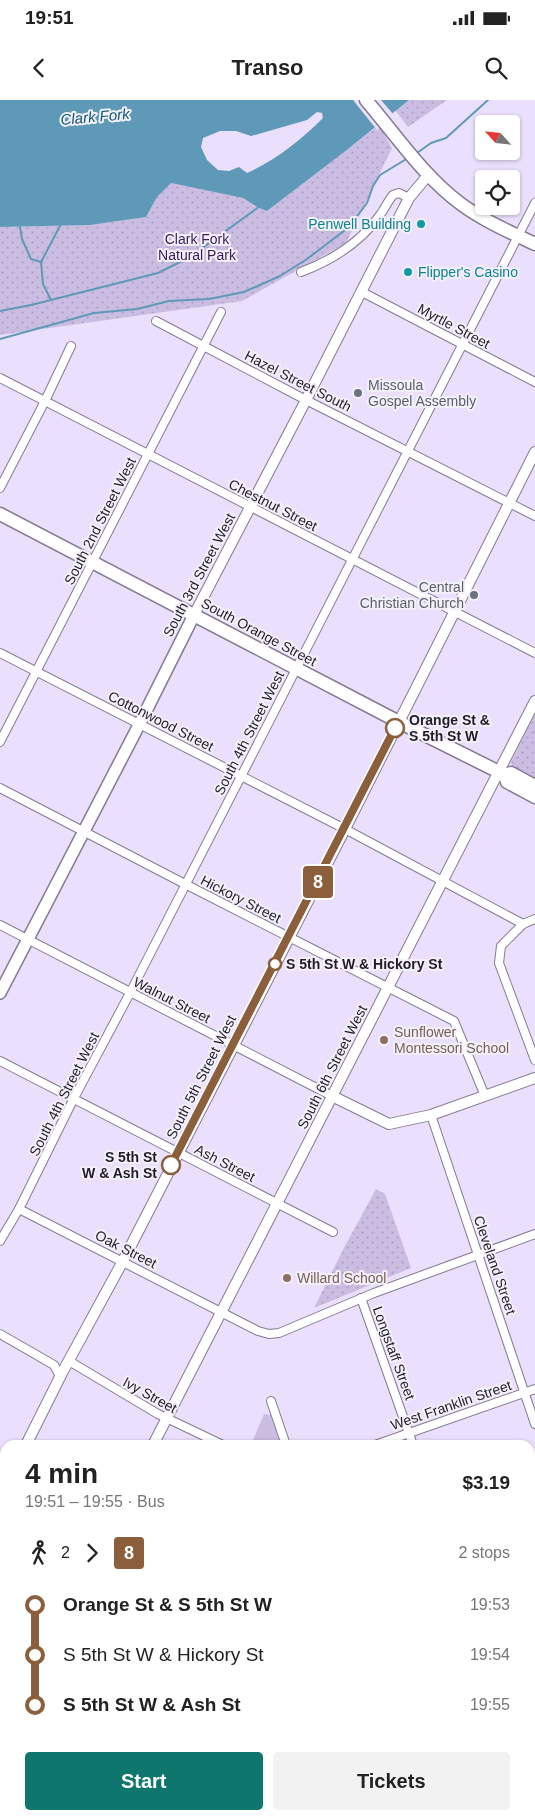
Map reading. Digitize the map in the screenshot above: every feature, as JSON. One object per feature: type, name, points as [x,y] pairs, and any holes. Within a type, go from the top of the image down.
[{"type":"main road","points":[[366,100],[414,158],[462,205],[478,216],[535,244]]},
{"type":"main road","name":"South Orange Street","points":[[0,514],[502,774]]},
{"type":"main road","name":"South 3rd Street West","points":[[0,993],[194,615]]},
{"type":"main road","points":[[535,786],[511,774],[502,774],[506,782],[535,797]]},
{"type":"street","name":"South 3rd Street West","points":[[194,615],[409,198],[429,174]]},
{"type":"street","points":[[301,272],[319,265],[351,246],[370,227],[393,195],[399,193],[409,198]]},
{"type":"street","name":"South 4th Street West","points":[[0,1241],[19,1209],[74,1098],[130,994],[535,202]]},
{"type":"street","name":"Myrtle Street","points":[[362,292],[535,382]]},
{"type":"street","name":"South 2nd Street West","points":[[0,742],[222,312]]},
{"type":"street","name":"Hazel Street South","points":[[156,321],[306,400],[535,516]]},
{"type":"street","points":[[0,488],[71,346]]},
{"type":"street","name":"Chestnut Street","points":[[0,378],[535,653]]},
{"type":"street","name":"South 5th Street West","points":[[28,1440],[345,829],[535,452]]},
{"type":"street","name":"Cottonwood Street","points":[[0,652],[443,880],[522,924]]},
{"type":"street","name":"South 6th Street West","points":[[156,1440],[443,880],[502,774],[535,701]]},
{"type":"street","name":"Hickory Street","points":[[0,788],[454,1021],[485,1096]]},
{"type":"street","points":[[535,919],[522,924],[501,946],[499,963],[535,1060]]},
{"type":"street","name":"Walnut Street","points":[[0,925],[130,994],[332,1096]]},
{"type":"street","name":"Ash Street","points":[[0,1061],[333,1232]]},
{"type":"street","points":[[332,1096],[389,1124],[431,1115],[535,1078]]},
{"type":"street","name":"Cleveland Street","points":[[431,1115],[535,1424]]},
{"type":"street","name":"Oak Street","points":[[19,1209],[258,1331],[269,1334],[279,1333],[361,1298]]},
{"type":"street","points":[[361,1298],[535,1234]]},
{"type":"street","name":"Longstaff Street","points":[[361,1298],[411,1440]]},
{"type":"street","points":[[0,1334],[54,1365],[60,1376]]},
{"type":"street","name":"Ivy Street","points":[[69,1361],[167,1419],[212,1440]]},
{"type":"street","name":"West Franklin Street","points":[[391,1440],[535,1389]]},
{"type":"street","points":[[271,1401],[284,1440]]},
{"type":"green space","points":[[409,100],[447,100],[408,127],[395,110]]},
{"type":"green space","name":"Clark Fork Natural Park","points":[[379,125],[392,148],[346,243],[242,301],[0,335],[0,227],[90,225],[146,217],[157,197],[171,183],[243,198],[267,211]]},
{"type":"green space","points":[[535,714],[535,778],[512,766],[511,762]]},
{"type":"green space","points":[[376,1189],[385,1194],[411,1268],[314,1308],[344,1248]]},
{"type":"green space","points":[[264,1414],[271,1415],[279,1440],[253,1440]]},
{"type":"water","name":"Clark Fork","points":[[0,100],[409,100],[267,211],[243,198],[171,183],[157,197],[146,217],[90,225],[0,227]],"holes":[[[317,112],[322,113],[323,118],[297,142],[278,156],[247,173],[239,167],[229,171],[218,170],[207,160],[201,147],[203,138],[220,131],[236,131],[251,136],[307,120]]]},
{"type":"pier","points":[[353,100],[381,100],[394,115],[377,130]]},
{"type":"waterway","points":[[417,153],[431,143],[446,138],[488,100]]},
{"type":"waterway","points":[[0,339],[94,313],[137,309],[169,301],[209,299],[244,292],[280,276],[307,259],[349,227],[367,203],[373,186],[380,175],[408,158]]},
{"type":"waterway","points":[[0,311],[158,273],[190,257],[260,206]]},
{"type":"waterway","points":[[51,300],[43,284],[41,262],[60,226]]},
{"type":"waterway","points":[[20,227],[22,239],[31,259],[41,262]]},
{"type":"bus line","name":"8","points":[[171,1165],[345,829],[395,728]]},
{"type":"place","name":"Penwell Building","points":[[421,224]]},
{"type":"place","name":"Flipper's Casino","points":[[408,272]]},
{"type":"place","name":"Missoula Gospel Assembly","points":[[358,393]]},
{"type":"place","name":"Central Christian Church","points":[[474,595]]},
{"type":"place","name":"Orange St & S 5th St W","points":[[395,728]]},
{"type":"place","name":"S 5th St W & Hickory St","points":[[275,964]]},
{"type":"place","name":"Sunflower Montessori School","points":[[384,1040]]},
{"type":"place","name":"S 5th St W & Ash St","points":[[171,1165]]},
{"type":"place","name":"Willard School","points":[[287,1278]]}]
